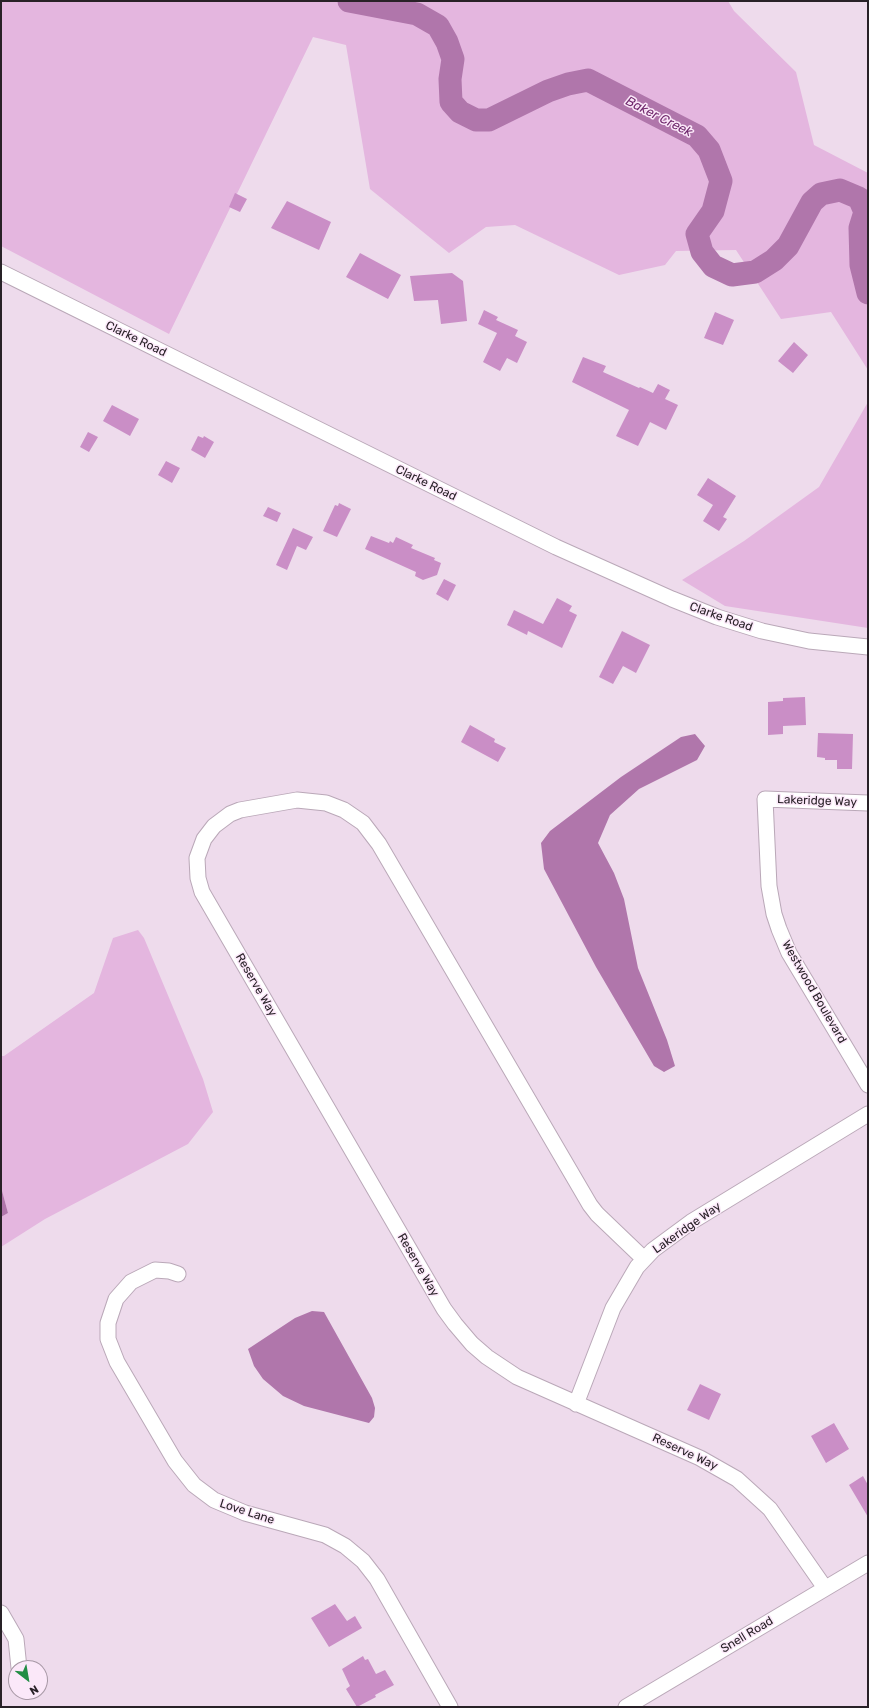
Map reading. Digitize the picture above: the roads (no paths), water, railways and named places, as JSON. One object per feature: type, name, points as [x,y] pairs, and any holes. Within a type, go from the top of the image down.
[{"type":"street","name":"Clarke Road","points":[[1,272],[550,544],[672,599],[717,617],[762,631],[809,641],[868,647]]},
{"type":"street","name":"Lakeridge Way","points":[[765,799],[868,803]]},
{"type":"street","name":"Westwood Boulevard","points":[[765,799],[769,886],[771,903],[779,929],[790,953],[868,1085]]},
{"type":"street","name":"Reserve Way","points":[[644,1259],[597,1214],[587,1200],[380,844],[362,823],[336,807],[316,801],[297,800],[240,810],[230,814],[214,826],[204,839],[198,858],[198,878],[202,892],[444,1309],[463,1334],[487,1357],[521,1379],[706,1461],[737,1479],[770,1509],[825,1588]]},
{"type":"street","name":"Lakeridge Way","points":[[576,1404],[613,1308],[630,1277],[644,1259],[663,1242],[691,1222],[868,1114]]},
{"type":"street","name":"Love Lane","points":[[178,1274],[169,1271],[155,1270],[131,1282],[116,1299],[108,1323],[108,1339],[117,1362],[175,1461],[194,1485],[214,1500],[246,1513],[325,1535],[345,1546],[363,1561],[377,1579],[450,1707]]},
{"type":"street","name":"Snell Road","points":[[626,1707],[868,1563]]},
{"type":"street","points":[[1,1613],[16,1640],[18,1660]]},
{"type":"waterway","name":"Baker Creek","points":[[349,1],[417,14],[438,26],[447,42],[453,59],[450,79],[451,102],[460,112],[476,120],[489,120],[548,91],[568,84],[588,80],[697,136],[709,150],[721,181],[713,211],[697,234],[702,252],[713,266],[732,275],[755,272],[774,260],[788,246],[812,202],[821,194],[840,190],[859,198],[865,212],[860,228],[861,265],[868,293]]}]
